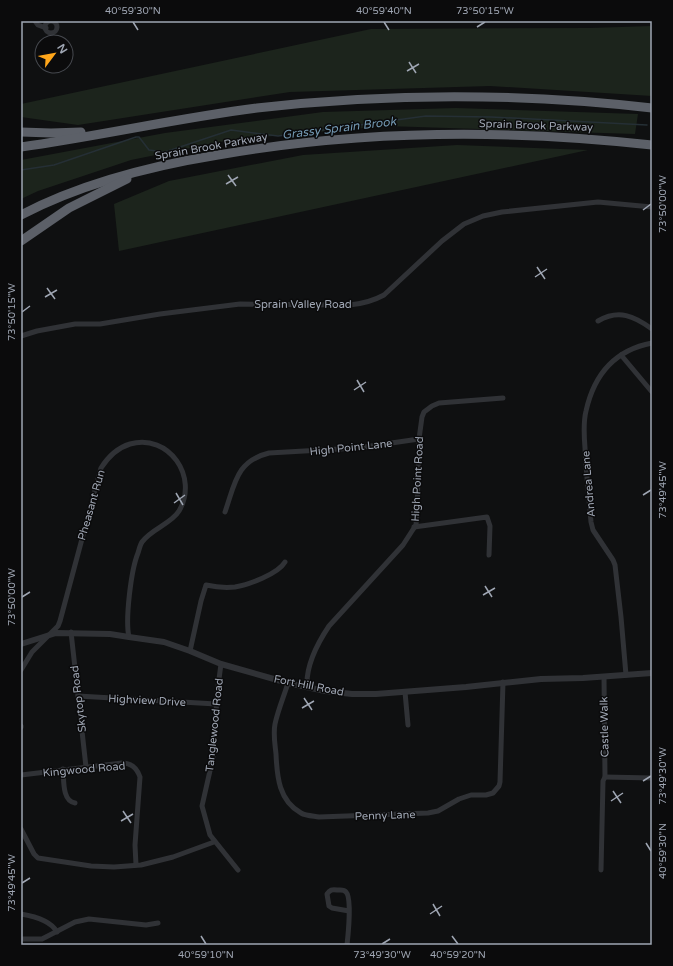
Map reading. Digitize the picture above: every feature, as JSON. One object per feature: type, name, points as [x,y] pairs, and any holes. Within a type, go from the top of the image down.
[{"type":"highway","points":[[21,147],[209,115],[268,107],[324,102],[391,98],[526,98],[598,102],[652,108]]},
{"type":"highway","points":[[21,132],[59,133],[142,126]]},
{"type":"highway","name":"Sprain Brook Parkway","points":[[21,215],[76,190],[148,169],[256,149],[318,141],[391,136],[459,135],[594,139],[652,145]]},
{"type":"highway","points":[[21,240],[81,202],[148,169]]},
{"type":"street","points":[[35,21],[41,27],[46,28]]},
{"type":"street","name":"Sprain Valley Road","points":[[21,336],[37,331],[74,324],[100,324],[160,314],[240,304],[362,304],[384,295],[442,241],[464,224],[483,216],[502,212],[598,202],[652,207]]},
{"type":"street","points":[[598,321],[612,315],[619,314],[640,320],[652,329]]},
{"type":"street","name":"Andrea Lane","points":[[626,675],[622,617],[614,565],[593,530],[591,522],[584,430],[586,412],[597,381],[609,364],[621,355],[640,346],[652,343]]},
{"type":"street","points":[[621,355],[652,392]]},
{"type":"street","name":"High Point Road","points":[[307,686],[308,670],[313,656],[319,641],[329,626],[403,545],[414,527],[417,512],[419,439],[424,412],[432,406],[447,402],[503,398]]},
{"type":"street","name":"High Point Lane","points":[[225,512],[236,479],[242,469],[247,462],[260,455],[269,453],[357,448],[419,439]]},
{"type":"street","name":"Pheasant Run","points":[[21,670],[32,652],[58,626],[60,621],[101,468],[110,455],[118,449],[136,442],[160,445],[168,450],[174,457],[185,478],[186,494],[175,516],[142,542],[137,555],[127,619],[129,637]]},
{"type":"street","points":[[414,527],[487,517],[490,526],[489,555]]},
{"type":"street","points":[[190,651],[206,585],[226,587],[244,584],[279,570],[285,562]]},
{"type":"street","name":"Fort Hill Road","points":[[21,644],[50,634],[71,632],[110,634],[164,642],[221,664],[288,683],[325,691],[352,694],[405,692],[541,679],[604,677],[652,673]]},
{"type":"street","name":"Skytop Road","points":[[71,632],[86,767]]},
{"type":"street","name":"Tanglewood Road","points":[[221,664],[216,704],[214,753],[202,806],[210,835],[214,842],[238,870]]},
{"type":"street","name":"Castle Walk","points":[[601,870],[603,781],[605,777],[604,677]]},
{"type":"street","name":"Penny Lane","points":[[288,683],[274,731],[277,776],[280,789],[291,805],[302,814],[319,817],[428,813],[438,811],[459,799],[471,795],[486,795],[492,793],[499,786],[500,782],[504,682]]},
{"type":"street","points":[[405,692],[408,725]]},
{"type":"street","name":"Highview Drive","points":[[78,696],[216,704]]},
{"type":"street","name":"Kingwood Road","points":[[21,775],[126,763],[131,765],[138,772],[140,783],[136,822],[136,866]]},
{"type":"street","points":[[63,770],[64,787],[68,799],[72,803],[75,803]]},
{"type":"street","points":[[605,777],[652,778]]},
{"type":"street","points":[[21,829],[34,854],[38,858],[91,866],[136,866],[155,862],[214,842]]},
{"type":"street","points":[[347,945],[349,911],[348,896],[345,890],[333,889],[328,892],[329,906],[332,908],[349,911]]},
{"type":"street","points":[[21,914],[31,916],[54,926],[57,932]]},
{"type":"street","points":[[21,939],[42,939],[75,922],[89,919],[146,924],[158,923]]},
{"type":"shaded area","points":[[652,26],[652,96],[490,86],[290,92],[78,125],[21,117],[21,104],[371,29],[590,28]]},
{"type":"shaded area","points":[[456,108],[638,114],[635,134],[386,126],[230,140],[131,160],[38,191],[21,199],[21,160],[165,133],[323,112]]},
{"type":"shaded area","points":[[457,145],[588,150],[119,251],[114,204],[169,181],[303,155]]},
{"type":"waterway","name":"Grassy Sprain Brook","points":[[21,170],[54,165],[136,137],[139,137],[149,150],[165,152],[231,130],[278,136],[426,116],[491,117],[647,125]]}]
